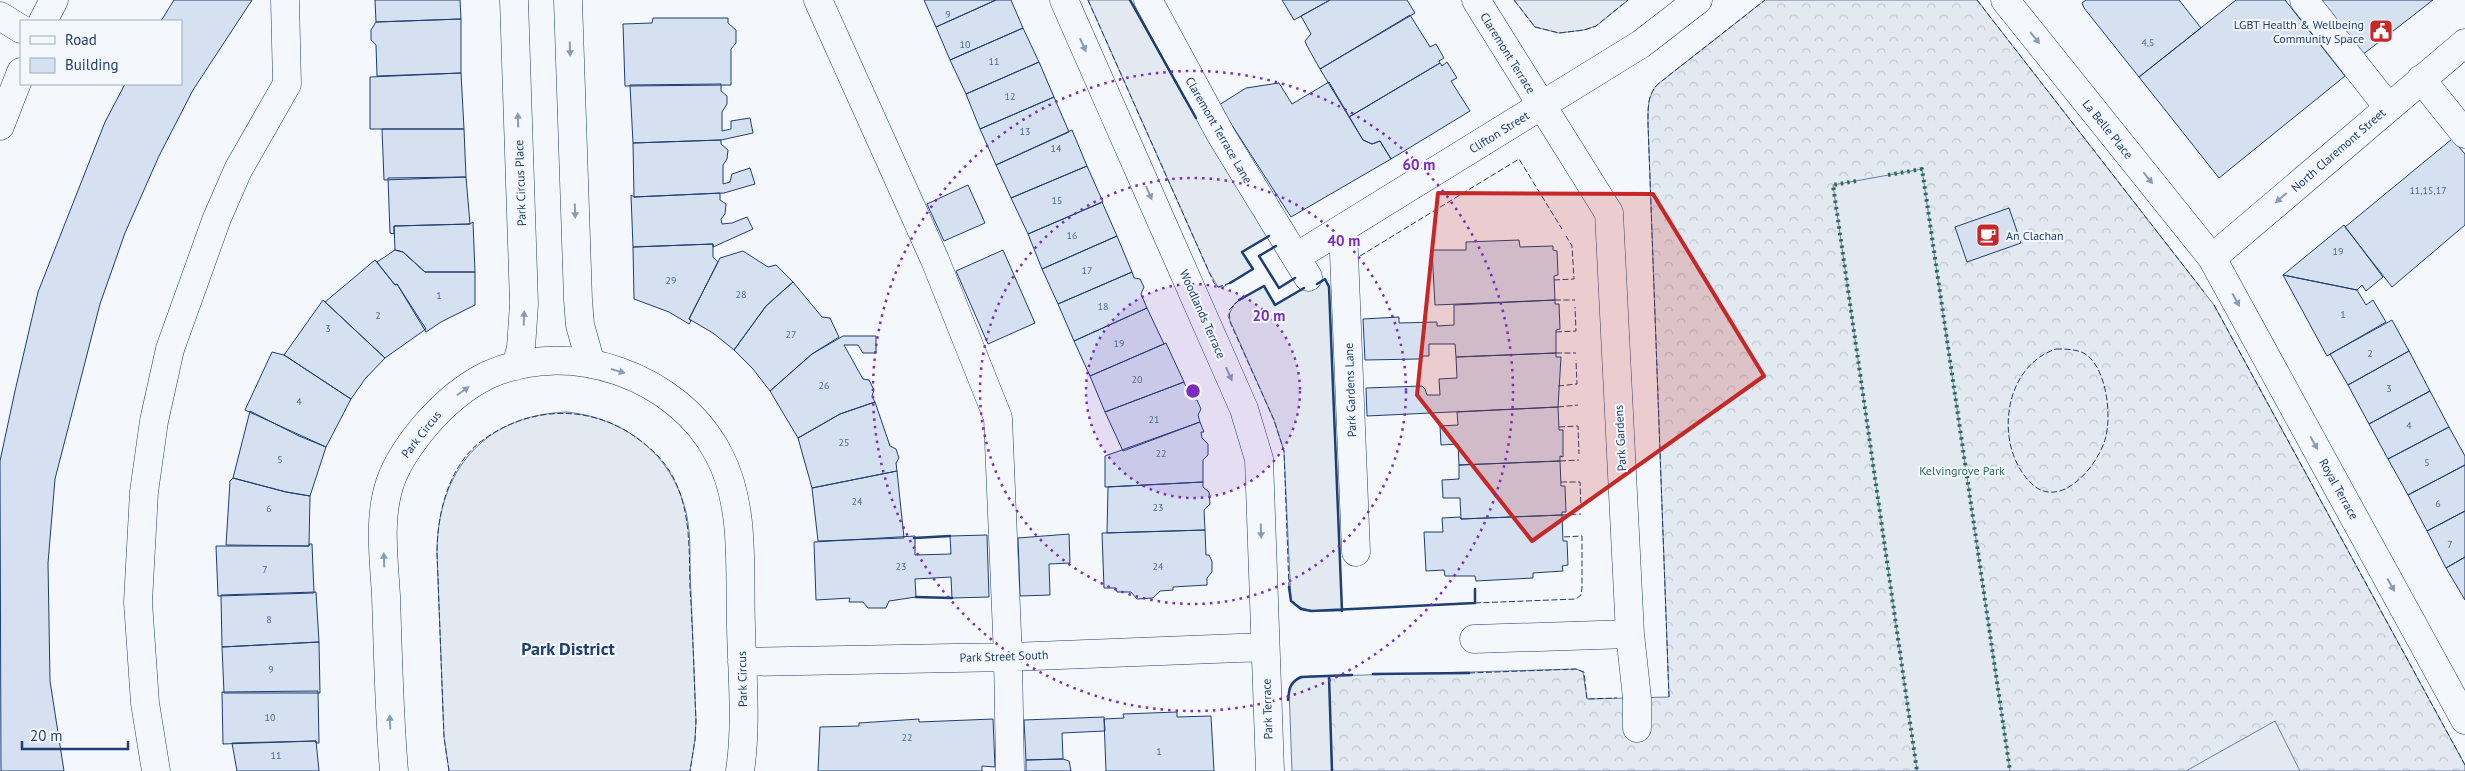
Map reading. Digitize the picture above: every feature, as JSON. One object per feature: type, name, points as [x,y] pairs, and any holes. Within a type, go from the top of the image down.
[{"type":"street","points":[[44,20],[54,0]]},
{"type":"street","points":[[156,771],[145,702],[138,602],[144,492],[154,421],[170,348],[217,218],[238,170],[287,84],[285,0]]},
{"type":"street","name":"Park Circus Place","points":[[514,0],[524,304],[521,348],[516,366]]},
{"type":"street","points":[[568,0],[578,300],[580,325],[591,364]]},
{"type":"street","points":[[818,0],[935,260],[998,418],[1008,657],[1010,771]]},
{"type":"street","name":"Woodlands Terrace","points":[[1064,0],[1202,312],[1252,432],[1259,459],[1265,647]]},
{"type":"street","name":"Claremont Terrace Lane","points":[[1148,0],[1217,127],[1302,267]]},
{"type":"street","name":"Claremont Terrace","points":[[1476,0],[1541,106]]},
{"type":"street","name":"Clifton Street","points":[[1302,267],[1343,229],[1641,44],[1698,0]]},
{"type":"street","name":"La Belle Place","points":[[2005,0],[2212,258]]},
{"type":"street","points":[[2304,0],[2388,107]]},
{"type":"street","points":[[0,16],[20,28]]},
{"type":"street","name":"North Claremont Street","points":[[2212,258],[2465,42]]},
{"type":"street","points":[[0,126],[20,75]]},
{"type":"street","points":[[2420,79],[2465,134]]},
{"type":"street","name":"Park Gardens","points":[[1541,106],[1609,213],[1630,634],[1637,698],[1637,728]]},
{"type":"street","name":"Park Gardens Lane","points":[[1343,229],[1356,552]]},
{"type":"street","name":"Royal Terrace","points":[[2212,258],[2465,720]]},
{"type":"street","name":"Park Circus","points":[[394,771],[384,537],[384,511],[389,484],[403,453],[440,408],[463,390],[488,375],[516,366],[553,360],[591,364],[626,374],[671,397],[705,432],[720,455],[731,484],[738,519],[743,732],[740,771]]},
{"type":"street","points":[[1474,639],[1630,634]]},
{"type":"street","name":"Park Street South","points":[[742,662],[1008,657],[1265,647]]},
{"type":"street","name":"Park Terrace","points":[[1265,647],[1270,771]]},
{"type":"highlighted area","points":[[1438,193],[1653,194],[1764,376],[1532,541],[1417,395]]},
{"type":"green space","points":[[1088,0],[1130,0],[1182,95],[1270,236],[1242,252],[1253,269],[1223,287],[1218,287],[1209,272]]},
{"type":"green space","points":[[1514,0],[1628,0],[1596,26],[1584,30],[1559,33],[1535,27]]},
{"type":"green space","name":"Kelvingrove Park","points":[[1765,0],[1977,0],[2214,305],[2465,765],[2465,771],[1332,771],[1329,676],[1576,669],[1583,672],[1587,699],[1669,697],[1648,124],[1649,102],[1654,88],[1658,84]]},
{"type":"green space","points":[[1922,169],[2010,771],[1917,771],[1833,185]]},
{"type":"green space","points":[[1325,279],[1329,285],[1342,611],[1309,610],[1291,601],[1284,451],[1274,420],[1228,316],[1235,303],[1264,286],[1275,305],[1308,286],[1310,287]]},
{"type":"green space","points":[[567,412],[608,422],[643,442],[670,473],[679,491],[686,512],[690,541],[696,721],[690,771],[449,771],[444,737],[437,553],[439,524],[446,497],[456,474],[470,453],[489,437],[511,424],[537,416]]},
{"type":"green space","points":[[1329,676],[1332,771],[1292,771],[1289,688],[1301,678]]},
{"type":"green space","points":[[2275,721],[2300,771],[2186,771]]},
{"type":"building","points":[[174,0],[252,0],[193,90],[159,156],[125,233],[100,304],[55,479],[48,563],[50,681],[64,771],[1,771],[0,461],[38,292],[105,122],[124,85],[182,85],[182,20],[162,20]]},
{"type":"building","points":[[375,0],[460,0],[461,19],[376,22]]},
{"type":"building","points":[[924,0],[996,0],[936,27]]},
{"type":"building","points":[[996,0],[1011,0],[1023,28],[950,60],[936,27]]},
{"type":"building","points":[[1282,0],[1330,0],[1294,20]]},
{"type":"building","points":[[1330,0],[1407,0],[1415,13],[1320,69],[1305,41],[1311,34],[1301,16]]},
{"type":"building","points":[[2086,0],[2179,0],[2201,28],[2139,77],[2084,8],[2082,3]]},
{"type":"building","points":[[2236,0],[2285,0],[2345,76],[2219,178],[2139,77]]},
{"type":"building","points":[[2310,0],[2433,0],[2357,59]]},
{"type":"building","points":[[1410,15],[1430,47],[1436,44],[1444,58],[1439,61],[1440,63],[1349,117],[1320,69]]},
{"type":"building","points":[[653,18],[728,18],[728,23],[736,30],[736,43],[731,49],[731,85],[625,86],[623,24],[652,23]]},
{"type":"building","points":[[461,19],[461,73],[377,76],[376,45],[371,40],[371,30],[376,22]]},
{"type":"building","points":[[1023,28],[1039,62],[966,94],[950,60]]},
{"type":"building","points":[[1039,62],[1054,97],[980,129],[966,94]]},
{"type":"building","points":[[1447,62],[1457,78],[1451,81],[1470,111],[1391,159],[1380,141],[1372,144],[1363,140],[1349,117],[1440,63],[1442,66]]},
{"type":"building","points":[[461,73],[464,129],[370,129],[370,77]]},
{"type":"building","points":[[1329,82],[1363,140],[1372,144],[1380,141],[1391,159],[1291,217],[1219,105],[1246,88],[1279,83],[1292,104]]},
{"type":"building","points":[[721,84],[721,91],[727,96],[727,104],[722,112],[722,131],[731,129],[731,121],[750,118],[753,133],[721,140],[633,143],[630,85]]},
{"type":"building","points":[[1054,97],[1069,132],[996,165],[980,129]]},
{"type":"building","points":[[382,129],[464,129],[466,177],[384,180]]},
{"type":"building","points":[[1072,130],[1087,166],[1011,198],[996,165]]},
{"type":"building","points":[[2452,139],[2465,154],[2465,225],[2392,287],[2345,227]]},
{"type":"building","points":[[721,140],[721,144],[728,150],[727,159],[723,165],[723,184],[730,182],[732,174],[750,168],[755,184],[724,193],[634,197],[633,143]]},
{"type":"building","points":[[1087,166],[1103,202],[1028,234],[1011,198]]},
{"type":"building","points":[[466,177],[470,224],[394,226],[394,234],[390,233],[388,178]]},
{"type":"building","points":[[968,185],[985,223],[944,241],[927,204]]},
{"type":"building","points":[[720,193],[720,200],[726,204],[725,214],[721,219],[722,224],[732,223],[747,217],[753,229],[713,247],[713,244],[633,247],[631,195],[634,197]]},
{"type":"building","points":[[1102,202],[1117,236],[1042,269],[1028,234]]},
{"type":"building","name":"An Clachan","points":[[2009,208],[2021,243],[1967,262],[1955,227]]},
{"type":"building","points":[[473,222],[475,272],[425,272],[403,252],[395,250],[394,226],[470,224]]},
{"type":"building","points":[[2344,225],[2383,277],[2366,291],[2362,285],[2357,290],[2283,275]]},
{"type":"building","points":[[1117,236],[1132,272],[1058,304],[1042,269]]},
{"type":"building","points":[[1519,240],[1520,247],[1553,246],[1553,250],[1557,251],[1558,275],[1554,276],[1555,300],[1435,305],[1432,250],[1466,250],[1466,242]]},
{"type":"building","points":[[713,244],[713,257],[718,262],[689,319],[691,321],[689,324],[669,312],[634,299],[633,247]]},
{"type":"building","points":[[395,250],[403,252],[425,272],[475,272],[475,305],[441,322],[426,332],[397,284],[395,285],[377,262]]},
{"type":"building","points":[[1003,250],[1035,323],[988,344],[956,271]]},
{"type":"building","points":[[743,251],[768,267],[776,265],[793,282],[766,306],[734,350],[713,333],[689,319],[720,258]]},
{"type":"building","points":[[375,260],[395,285],[397,284],[426,329],[385,358],[325,302]]},
{"type":"building","points":[[1132,272],[1134,278],[1140,279],[1144,287],[1141,294],[1147,308],[1074,341],[1058,304]]},
{"type":"building","points":[[2283,275],[2357,290],[2366,305],[2373,300],[2386,322],[2327,356]]},
{"type":"building","points":[[793,282],[822,317],[830,318],[839,337],[812,354],[770,391],[753,369],[734,350],[766,306]]},
{"type":"building","points":[[323,300],[385,358],[365,379],[351,399],[284,355]]},
{"type":"building","points":[[1555,300],[1555,304],[1559,304],[1560,329],[1556,330],[1556,353],[1456,357],[1455,344],[1429,344],[1429,356],[1420,356],[1419,359],[1365,360],[1363,319],[1399,317],[1399,323],[1437,322],[1437,326],[1454,325],[1454,305]]},
{"type":"building","points":[[1147,308],[1164,344],[1090,376],[1074,341]]},
{"type":"building","points":[[2392,320],[2409,351],[2348,385],[2330,354]]},
{"type":"building","points":[[843,336],[876,336],[876,353],[863,353],[858,345],[844,345],[863,379],[869,380],[874,390],[872,396],[875,402],[840,414],[798,438],[770,391],[812,354]]},
{"type":"building","points":[[1166,343],[1184,382],[1105,412],[1090,376]]},
{"type":"building","points":[[2409,351],[2430,391],[2369,424],[2348,385]]},
{"type":"building","points":[[272,352],[284,355],[351,399],[326,447],[245,410]]},
{"type":"building","points":[[1556,353],[1556,357],[1561,357],[1558,407],[1367,416],[1366,388],[1422,386],[1427,395],[1440,395],[1439,379],[1457,378],[1456,357]]},
{"type":"building","points":[[1184,382],[1191,399],[1197,400],[1201,409],[1198,415],[1200,422],[1123,451],[1105,412]]},
{"type":"building","points":[[2430,391],[2449,427],[2388,459],[2369,424]]},
{"type":"building","points":[[875,402],[890,446],[896,449],[899,458],[896,463],[897,471],[812,488],[798,438],[840,414]]},
{"type":"building","points":[[1558,407],[1559,430],[1563,430],[1563,457],[1560,456],[1560,461],[1459,465],[1458,444],[1441,445],[1440,426],[1458,425],[1457,412]]},
{"type":"building","points":[[250,411],[299,436],[326,447],[310,496],[286,492],[233,478]]},
{"type":"building","points":[[1200,422],[1204,432],[1201,432],[1202,438],[1208,444],[1208,455],[1203,460],[1203,482],[1105,487],[1105,456]]},
{"type":"building","points":[[2449,427],[2465,456],[2465,465],[2408,495],[2388,459]]},
{"type":"building","points":[[1560,461],[1561,486],[1565,486],[1566,512],[1562,512],[1562,515],[1461,519],[1460,498],[1443,498],[1442,480],[1459,479],[1459,465]]},
{"type":"building","points":[[2465,465],[2465,511],[2427,531],[2408,495]]},
{"type":"building","points":[[897,471],[904,538],[818,541],[812,488]]},
{"type":"building","points":[[233,478],[286,492],[310,496],[309,546],[226,545],[230,481]]},
{"type":"building","points":[[1203,482],[1203,487],[1209,492],[1210,504],[1204,510],[1205,530],[1107,533],[1108,487]]},
{"type":"building","points":[[2465,511],[2465,557],[2446,568],[2427,531]]},
{"type":"building","points":[[1562,515],[1563,541],[1567,541],[1568,565],[1562,566],[1563,571],[1533,573],[1533,578],[1476,581],[1475,576],[1445,576],[1444,570],[1426,571],[1424,532],[1443,532],[1442,518]]},
{"type":"building","points":[[1205,530],[1206,555],[1209,555],[1212,561],[1212,572],[1207,578],[1207,585],[1173,587],[1173,590],[1160,591],[1153,598],[1137,599],[1131,592],[1117,592],[1116,588],[1104,588],[1102,533]]},
{"type":"building","points":[[1069,534],[1070,563],[1049,564],[1050,595],[1020,596],[1018,538]]},
{"type":"building","points":[[987,535],[989,597],[952,598],[951,577],[915,579],[916,597],[889,601],[886,608],[868,608],[863,602],[849,602],[850,598],[816,600],[814,542],[915,536],[915,555],[951,554],[950,536]]},
{"type":"building","points":[[309,544],[312,544],[314,593],[218,596],[216,546],[309,546]]},
{"type":"building","points":[[2465,557],[2465,600],[2446,568]]},
{"type":"building","points":[[316,592],[319,642],[222,647],[221,595]]},
{"type":"building","points":[[319,642],[320,693],[224,693],[222,647]]},
{"type":"building","points":[[318,691],[319,743],[316,743],[316,741],[223,744],[222,692]]},
{"type":"building","points":[[1177,712],[1177,717],[1211,716],[1214,771],[1106,771],[1104,719],[1124,718],[1123,714]]},
{"type":"building","points":[[1104,717],[1105,731],[1062,733],[1063,759],[1026,760],[1024,720]]},
{"type":"building","points":[[919,719],[919,722],[993,719],[995,767],[982,766],[982,771],[818,771],[820,727],[859,726],[859,723]]},
{"type":"building","points":[[316,741],[319,771],[237,771],[232,743]]},
{"type":"building","points":[[1063,759],[1069,761],[1071,771],[1026,771],[1026,760]]},
{"type":"hedge","points":[[1888,175],[1922,169],[2010,771]]},
{"type":"hedge","points":[[1856,181],[1833,185],[1917,771]]},
{"type":"fence","points":[[1088,0],[1214,283],[1218,287],[1230,283]]},
{"type":"fence","points":[[1514,0],[1535,27],[1559,33],[1584,30],[1596,26],[1628,0]]},
{"type":"fence","points":[[1669,697],[1648,124],[1649,102],[1654,88],[1658,84],[1765,0]]},
{"type":"fence","points":[[1977,0],[2204,292]]},
{"type":"fence","points":[[1360,256],[1519,159],[1562,229]]},
{"type":"fence","points":[[1554,280],[1574,279],[1572,246],[1566,236]]},
{"type":"fence","points":[[1239,300],[1229,310],[1230,322],[1274,420],[1284,451],[1289,587]]},
{"type":"fence","points":[[1555,300],[1575,300]]},
{"type":"fence","points":[[2214,305],[2465,765]]},
{"type":"fence","points":[[1556,332],[1576,331],[1575,307]]},
{"type":"fence","points":[[2056,349],[2081,352],[2094,363],[2104,384],[2108,419],[2105,440],[2093,463],[2074,484],[2063,490],[2051,492],[2039,489],[2028,480],[2017,464],[2011,446],[2008,426],[2015,388],[2025,371],[2038,358],[2056,349]]},
{"type":"fence","points":[[1556,353],[1576,353]]},
{"type":"fence","points":[[1558,386],[1577,384],[1576,360]]},
{"type":"fence","points":[[1558,407],[1578,405]]},
{"type":"fence","points":[[449,771],[444,737],[437,553],[439,523],[446,493],[459,465],[479,443],[497,431],[517,422],[537,416],[558,414],[578,414],[599,419],[637,438],[662,460],[679,490],[688,531],[696,721],[690,771]]},
{"type":"fence","points":[[1559,427],[1578,426],[1579,454]]},
{"type":"fence","points":[[1560,461],[1579,460]]},
{"type":"fence","points":[[1561,482],[1580,482],[1581,508]]},
{"type":"fence","points":[[1562,515],[1581,514]]},
{"type":"fence","points":[[1475,603],[1576,599],[1581,595],[1582,587],[1582,536],[1563,537]]},
{"type":"fence","points":[[1469,673],[1576,669],[1584,672],[1587,699],[1617,698]]},
{"type":"wall","points":[[1130,0],[1196,118]]},
{"type":"wall","points":[[1230,283],[1253,269],[1242,252],[1269,236]]},
{"type":"wall","points":[[1276,246],[1259,256],[1279,288],[1295,278]]},
{"type":"wall","points":[[1317,284],[1325,279],[1329,287],[1342,611]]},
{"type":"wall","points":[[1239,300],[1264,286],[1275,305],[1304,288]]},
{"type":"wall","points":[[914,538],[950,536]]},
{"type":"wall","points":[[1289,587],[1291,601],[1301,609],[1311,611],[1475,603],[1475,589]]},
{"type":"wall","points":[[916,597],[952,598]]},
{"type":"wall","points":[[1373,674],[1469,673]]},
{"type":"wall","points":[[1288,700],[1291,686],[1294,681],[1301,677],[1352,675]]},
{"type":"wall","points":[[1329,676],[1332,771]]},
{"type":"place","name":"LGBT Health & Wellbeing Community Space","points":[[2381,31]]},
{"type":"place","name":"An Clachan","points":[[1988,235]]},
{"type":"district","name":"Park District","points":[[568,648]]}]
